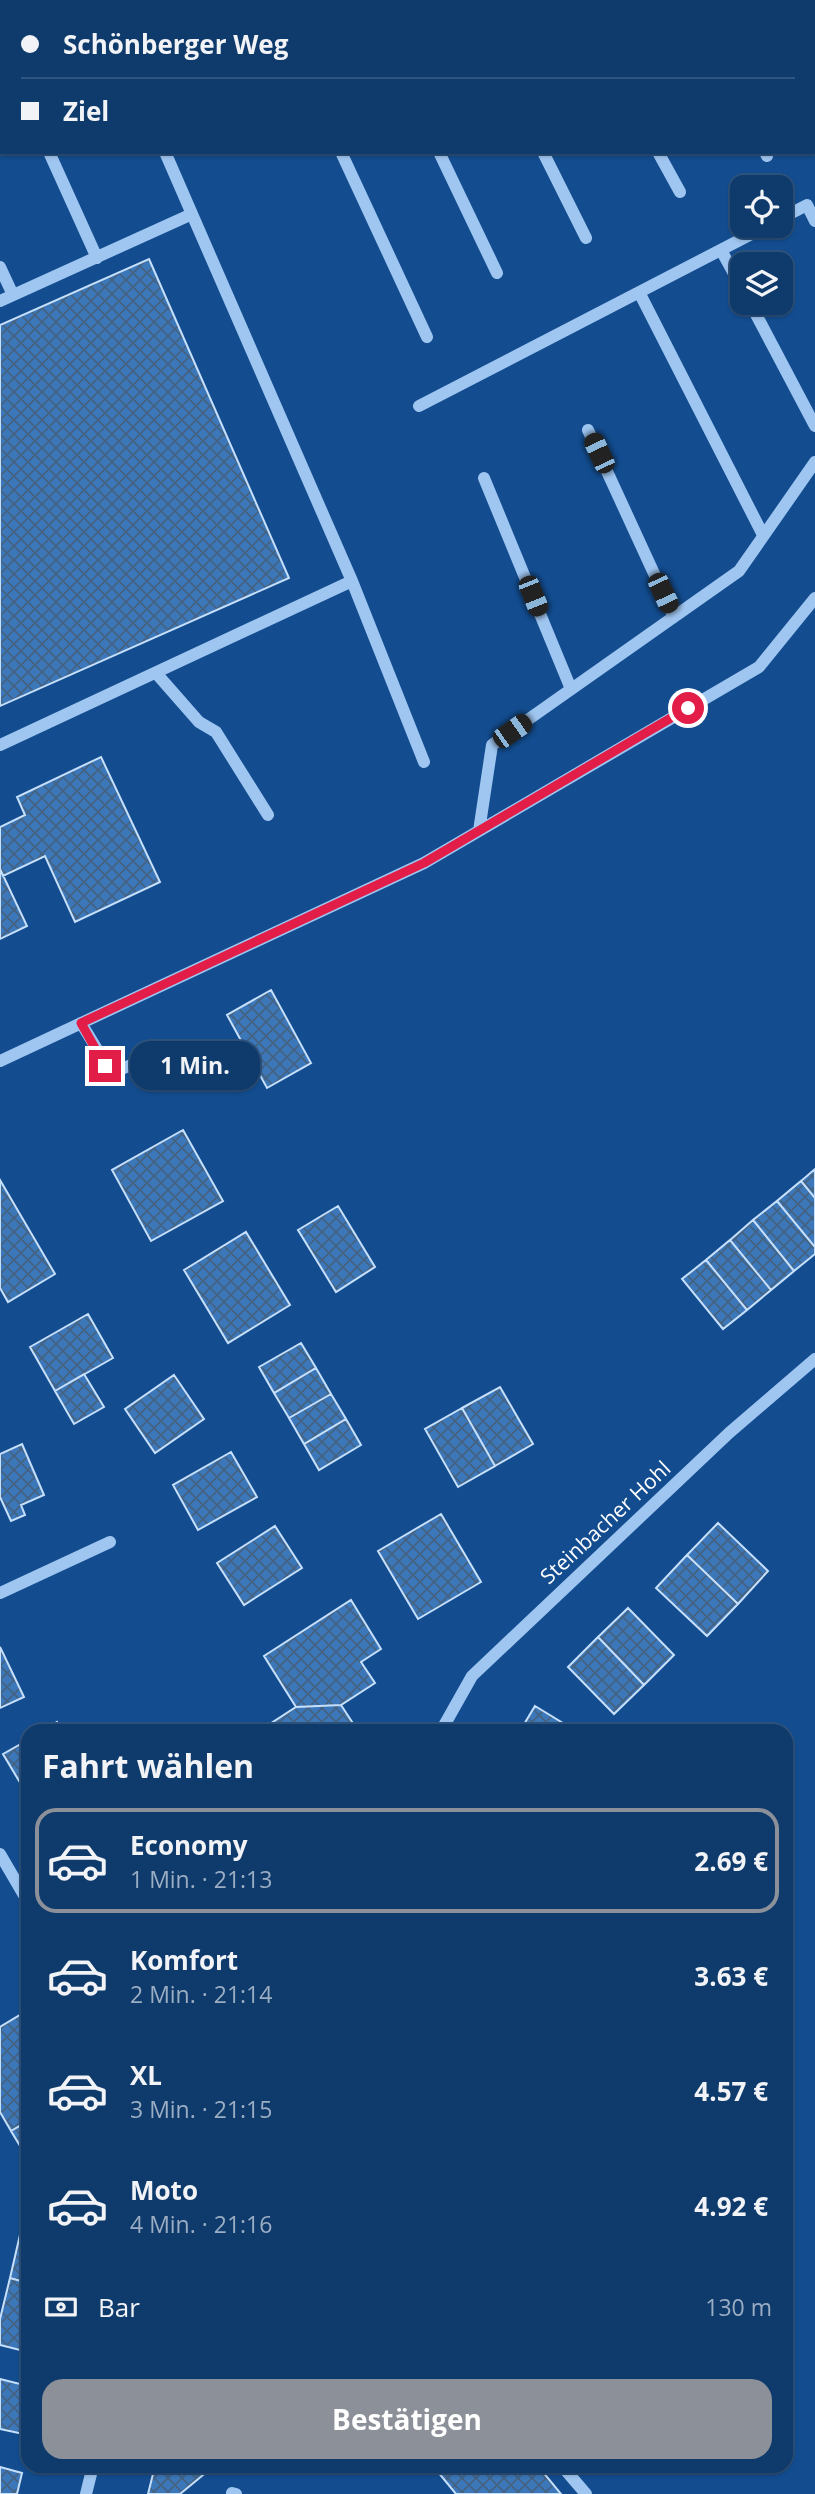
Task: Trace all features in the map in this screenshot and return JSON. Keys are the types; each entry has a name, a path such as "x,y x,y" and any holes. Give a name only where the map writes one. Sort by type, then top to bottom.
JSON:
{"street":[{"path":"50,154 97,258"},
{"path":"165,154 352,581 425,762"},
{"path":"342,154 427,337"},
{"path":"440,154 498,273"},
{"path":"544,154 586,238"},
{"path":"660,154 680,192"},
{"path":"793,212 807,205 815,221"},
{"path":"0,301 192,214"},
{"path":"419,406 745,238"},
{"path":"722,250 730,265"},
{"path":"0,267 13,295"},
{"path":"639,292 764,535"},
{"path":"756,315 815,426"},
{"path":"588,430 674,617"},
{"path":"479,831 492,745 739,571 815,462"},
{"path":"484,478 571,689"},
{"path":"0,744 352,581"},
{"path":"0,1061 424,863 759,667 815,598"},
{"path":"156,673 199,722 216,732 268,815"},
{"path":"81,1023 109,1069 119,1070 148,1058"},
{"name":"Steinbacher Hohl","path":"445,1724 472,1676 719,1442 815,1359"},
{"path":"0,1593 110,1542"},
{"path":"0,1854 21,1890"},
{"path":"86,2494 91,2473"},
{"path":"568,2473 586,2494"}],"building":[{"path":"149,259 289,578 0,706 0,325"},
{"path":"101,757 160,882 75,922 45,856 3,876 0,869 0,827 25,815 17,797"},
{"path":"0,869 27,926 0,939"},
{"path":"271,990 311,1063 267,1088 227,1015"},
{"path":"183,1130 223,1201 151,1241 112,1170"},
{"path":"815,1169 815,1198 801,1181"},
{"path":"0,1180 55,1274 8,1302 0,1288"},
{"path":"801,1181 815,1198 815,1247 777,1201"},
{"path":"777,1201 815,1247 815,1254 794,1271 753,1220"},
{"path":"338,1206 375,1267 336,1292 298,1230"},
{"path":"753,1220 794,1271 771,1290 730,1240"},
{"path":"246,1232 290,1305 228,1343 184,1270"},
{"path":"730,1240 771,1290 747,1310 706,1260"},
{"path":"706,1260 747,1310 723,1329 682,1279"},
{"path":"88,1314 113,1358 55,1391 30,1347"},
{"path":"301,1343 316,1368 274,1393 259,1367"},
{"path":"316,1368 331,1394 289,1418 274,1393"},
{"path":"84,1374 104,1407 74,1424 55,1391"},
{"path":"174,1375 204,1419 155,1453 125,1409"},
{"path":"500,1387 533,1444 495,1466 462,1408"},
{"path":"331,1394 346,1419 304,1444 289,1418"},
{"path":"462,1408 495,1466 458,1487 425,1429"},
{"path":"346,1419 361,1445 319,1470 304,1444"},
{"path":"22,1444 44,1495 21,1505 25,1515 11,1521 0,1497 0,1454"},
{"path":"231,1452 257,1497 198,1530 173,1485"},
{"path":"441,1514 481,1582 418,1619 378,1551"},
{"path":"718,1523 768,1571 738,1604 687,1555"},
{"path":"275,1526 302,1568 244,1605 217,1563"},
{"path":"687,1555 738,1604 707,1636 656,1588"},
{"path":"351,1600 381,1649 361,1662 375,1683 341,1705 296,1707 264,1656"},
{"path":"628,1608 674,1655 644,1685 598,1637"},
{"path":"598,1637 644,1685 614,1714 568,1667"},
{"path":"0,1647 24,1697 0,1708"},
{"path":"341,1705 353,1724 270,1724 296,1707"},
{"path":"535,1706 565,1724 524,1724"},
{"path":"21,1744 21,1784 3,1754"},
{"path":"21,2014 21,2125 11,2131 0,2112 0,2027"},
{"path":"21,2125 21,2147 11,2131"},
{"path":"21,2230 21,2281 10,2278"},
{"path":"10,2278 21,2281 21,2350 0,2345 0,2319"},
{"path":"0,2379 21,2384 21,2434 0,2429"},
{"path":"0,2467 22,2473 17,2494 0,2494"},
{"path":"153,2473 206,2473 180,2494 148,2494"},
{"path":"439,2473 544,2473 561,2494 456,2494"}],"route":[{"path":"105,1066 81,1023 424,863 688,708"}]}
